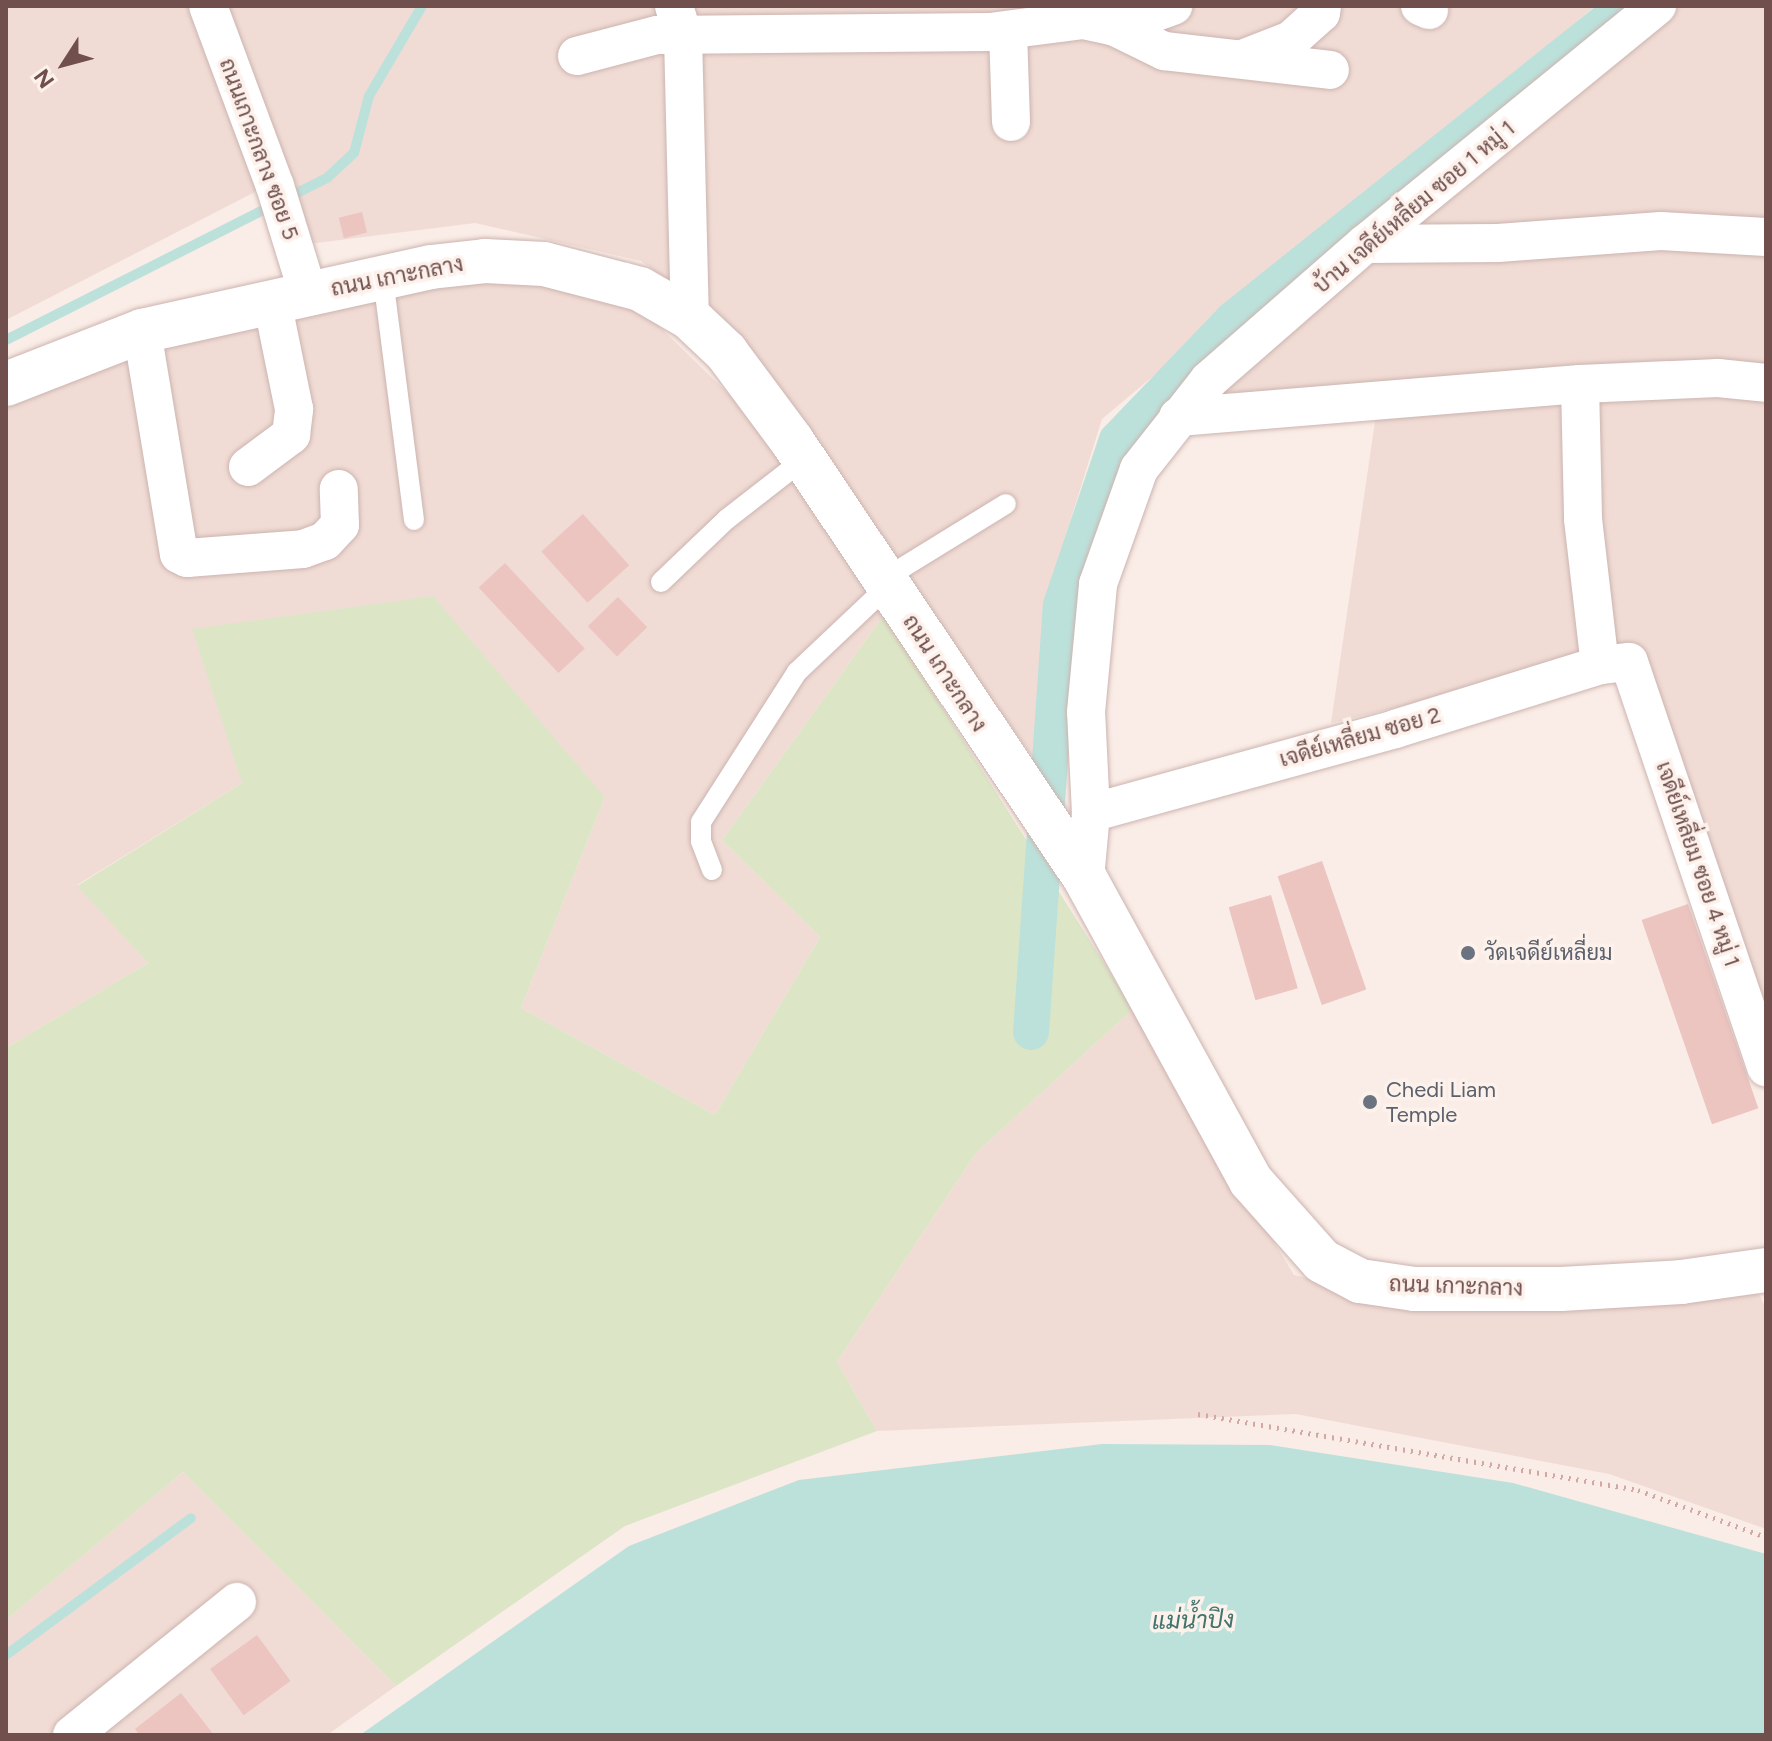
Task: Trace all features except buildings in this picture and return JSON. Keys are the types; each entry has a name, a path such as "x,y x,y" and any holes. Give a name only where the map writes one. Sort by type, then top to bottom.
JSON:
{"street":[{"name":"ถนนเกาะกลาง ซอย 5","path":"208,6 275,186 292,284 294,409 291,435 248,467"},
{"path":"1115,27 1173,6"},
{"path":"1240,60 1291,40 1321,13 1322,6"},
{"name":"บ้าน เจดีย์เหลี่ยม ซอย 1 หมู่ 1","path":"1085,878 1091,813 1086,712 1098,584 1139,469 1209,380 1365,244 1657,6"},
{"path":"577,56 657,35 678,21 1008,31 1083,20 1115,27 1164,51 1330,70"},
{"path":"678,21 690,318"},
{"path":"1008,31 1011,122"},
{"path":"1365,244 1498,243 1661,231 1766,237"},
{"name":"ถนน เกาะกลาง","path":"6,384 142,331 292,284 383,278 485,261 544,264 640,289 690,318 726,352 804,459 1085,878 1251,1181 1322,1261 1360,1281 1414,1289 1561,1289 1681,1282 1765,1273"},
{"path":"142,331 179,554 187,558 303,549 325,541 340,525 339,489"},
{"path":"1178,417 1580,384 1718,378 1766,383"},
{"name":"เจดีย์เหลี่ยม ซอย 4 หมู่ 1","path":"1580,384 1583,519 1614,664 1766,1067"},
{"name":"เจดีย์เหลี่ยม ซอย 2","path":"1091,813 1614,664"},
{"path":"72,1735 237,1602"}],"lane":[{"path":"383,278 414,520"},
{"path":"661,582 727,519 804,459"},
{"path":"712,870 701,841 701,822 797,672 886,583 1006,504"}],"path":[{"path":"1198,1414 1638,1490 1766,1537"}],"shaded area":[{"path":"6,6 1595,6 1102,419 1049,589 1036,762 728,324 641,261 475,223 308,244 288,175 6,320"},
{"path":"1680,6 1766,6 1766,1045 1637,650 1331,723 1380,387 1198,406 1349,269"},
{"path":"491,273 633,301 743,408 884,615 722,840 820,937 715,1115 521,1008 605,797 242,783 77,885 148,963 6,1048 6,407 123,358"},
{"path":"1133,1009 1294,1275 1399,1300 1754,1283 1766,1309 1766,1529 1609,1474 1296,1414 877,1431 837,1362 976,1153"},
{"path":"183,1472 396,1686 327,1735 6,1735 6,1620"}],"green space":[{"path":"433,596 605,797 521,1008 715,1115 820,937 722,840 884,615 1133,1009 976,1153 837,1362 877,1431 625,1526 396,1686 183,1472 6,1620 6,1048 148,963 77,886 242,783 192,629"}],"water":[{"name":"แม่น้ำปิง","path":"1102,1444 1270,1445 1513,1483 1766,1554 1766,1735 360,1735 629,1546 799,1480"}],"waterway":[{"path":"6,340 327,178 354,153 369,96 422,6"},
{"path":"1031,1032 1061,605 1117,440 1233,319 1625,6"},
{"path":"6,1655 191,1518"}],"place":[{"name":"วัดเจดีย์เหลี่ยม","path":"1468,953"},
{"name":"Chedi Liam Temple","path":"1370,1102"}]}
